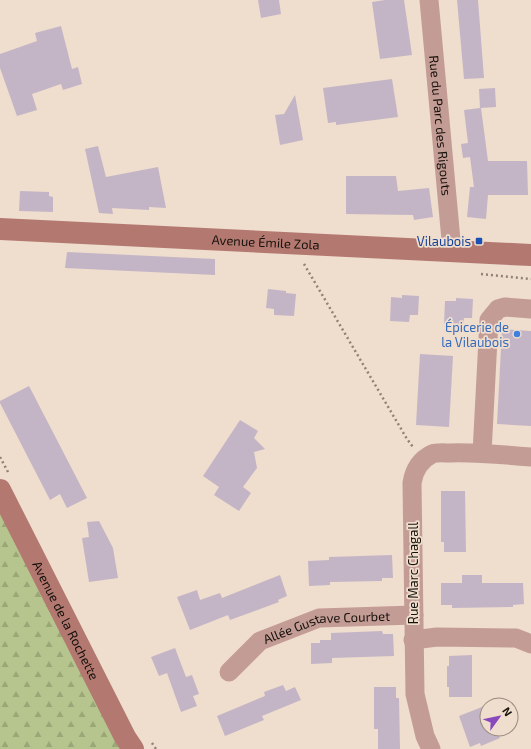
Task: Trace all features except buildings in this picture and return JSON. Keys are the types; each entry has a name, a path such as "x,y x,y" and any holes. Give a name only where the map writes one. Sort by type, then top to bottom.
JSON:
{"main road":[{"name":"Avenue Émile Zola","path":"0,229 531,255"},
{"name":"Avenue de la Rochette","path":"0,490 125,737 133,749"}],"street":[{"name":"Rue du Parc des Rigouts","path":"429,0 452,251"},
{"path":"482,453 489,320 498,309 505,307 531,309"},
{"path":"424,459 434,453 482,453 531,457"},
{"name":"Rue Marc Chagall","path":"424,459 413,473 412,483 413,640 415,694 431,749"},
{"name":"Allée Gustave Courbet","path":"229,672 260,641 319,618 414,615"},
{"path":"413,640 437,637 516,638 531,644"}],"path":[{"path":"301,258 407,439 424,459"}],"green space":[{"path":"0,513 143,749 0,749"}],"place":[{"name":"Vilaubois","path":"479,241"},
{"name":"Épicerie de la Vilaubois","path":"517,334"}]}
